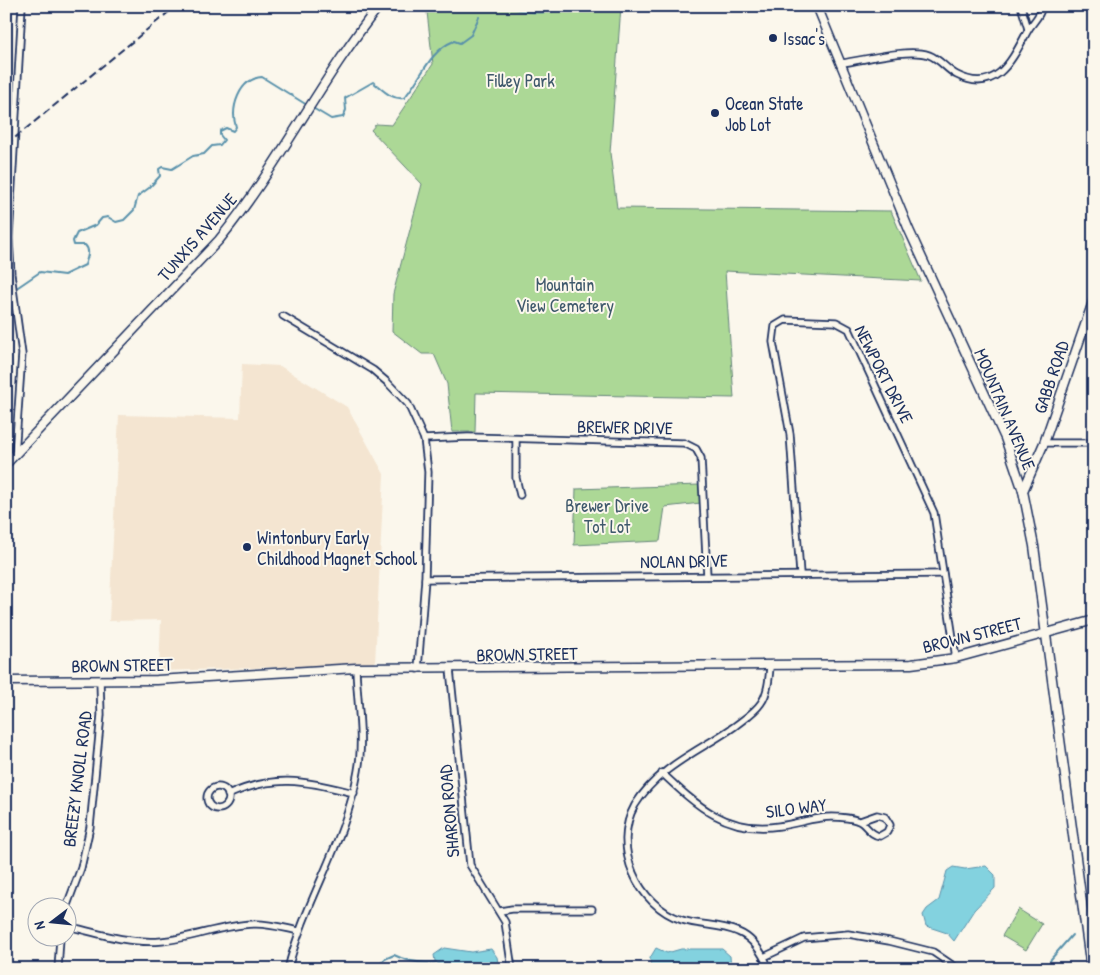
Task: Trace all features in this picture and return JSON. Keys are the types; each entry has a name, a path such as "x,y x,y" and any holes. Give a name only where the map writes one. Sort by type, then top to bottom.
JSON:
{"main road":[{"name":"TUNXIS AVENUE","path":"6,464 219,240 242,212 344,52 379,6"},
{"name":"MOUNTAIN AVENUE","path":"817,6 909,230 1005,438 1023,491 1034,546 1091,969"},
{"name":"GABB ROAD","path":"1023,491 1044,443 1094,299"},
{"name":"BROWN STREET","path":"6,681 100,681 356,668 770,667 911,664 956,658 1094,620"}],"street":[{"path":"16,454 22,354 10,274 8,238 22,6"},
{"path":"1020,6 1028,29"},
{"path":"842,63 899,55 929,55 957,75 986,81 1004,70 1028,29 1036,21 1042,6"},
{"path":"6,108 16,108"},
{"path":"283,316 373,370 387,382 408,404 424,439 428,472 425,579 418,669"},
{"name":"NEWPORT DRIVE","path":"800,574 790,434 773,342 775,326 785,320 836,322 849,329 934,513 956,658"},
{"name":"BREWER DRIVE","path":"424,439 434,437 684,443 696,449 701,458 707,576"},
{"path":"516,439 516,478 520,495"},
{"path":"1044,443 1094,443"},
{"name":"NOLAN DRIVE","path":"425,579 943,574"},
{"path":"769,969 764,957 754,944 740,932 721,926 681,920 665,912 642,891 629,863 627,850 630,816 640,798 662,773 728,731 754,711 765,695 770,667"},
{"path":"288,969 298,931 344,829 354,793 359,770 356,668"},
{"name":"SHARON ROAD","path":"450,669 470,865 477,881 500,911 509,937 512,969"},
{"name":"BREEZY KNOLL ROAD","path":"70,898 80,868 90,827 101,715 100,681"},
{"name":"SILO WAY","path":"662,773 703,810 721,819 741,825 773,827 833,817 860,821 877,815 885,817 890,825 884,834 876,835 860,821"},
{"path":"228,795 264,782 278,781 304,782 354,793"},
{"path":"500,911 512,908 592,909"},
{"path":"78,929 119,939 145,942 164,941 253,924 298,931"},
{"path":"764,957 804,938 848,934 889,941 933,952 958,969"},
{"path":"58,969 59,948"}],"shaded area":[{"name":"Wintonbury Early Childhood Magnet School","path":"242,364 280,366 347,407 384,474 375,664 159,671 161,620 109,621 119,415 240,418"}],"green space":[{"name":"Mountain View Cemetery","path":"428,6 621,6 610,153 617,208 891,211 921,281 725,271 734,398 476,393 475,432 452,432 447,384 434,354 422,354 392,331 393,294 422,184 371,130 376,124 392,125 433,64 427,12"},
{"name":"Brewer Drive Tot Lot","path":"700,485 701,503 665,507 660,541 574,545 576,489"},
{"path":"1018,909 1042,924 1026,950 1002,936"}],"water":[{"path":"506,6 531,7 542,11 562,6 579,6 534,13"},
{"path":"986,866 995,875 995,888 974,910 954,941 947,933 926,926 923,915 927,909 939,900 947,871 953,867 965,869"},
{"path":"444,948 471,952 491,949 497,957 499,969 465,970 440,965 435,961 434,955"},
{"path":"656,948 667,953 681,949 722,949 730,956 731,968 651,969 650,958"}],"waterway":[{"path":"311,107 331,119 343,117 346,110 345,98 373,82 391,96 404,98 438,51 454,41 460,43 471,35 479,17"},
{"path":"18,287 40,272 64,275 85,265 88,250 85,245 74,245 73,241 77,233 96,225 102,218 108,217 116,222 124,220 134,210 138,196 160,176 159,169 162,167 172,169 193,156 204,154 212,146 220,145 224,140 220,135 220,131 226,128 233,131 236,127 234,111 238,96 247,83 262,77 307,105"},
{"path":"1047,969 1051,959 1072,935"},
{"path":"375,969 385,959 394,955 414,962 436,962"}],"railway":[{"path":"6,145 176,6"}],"place":[{"name":"Issac's","path":"773,38"},
{"name":"Ocean State Job Lot","path":"715,113"},
{"name":"Wintonbury Early Childhood Magnet School","path":"247,547"}],"park label":[{"name":"Filley Park","path":"521,80"}]}
